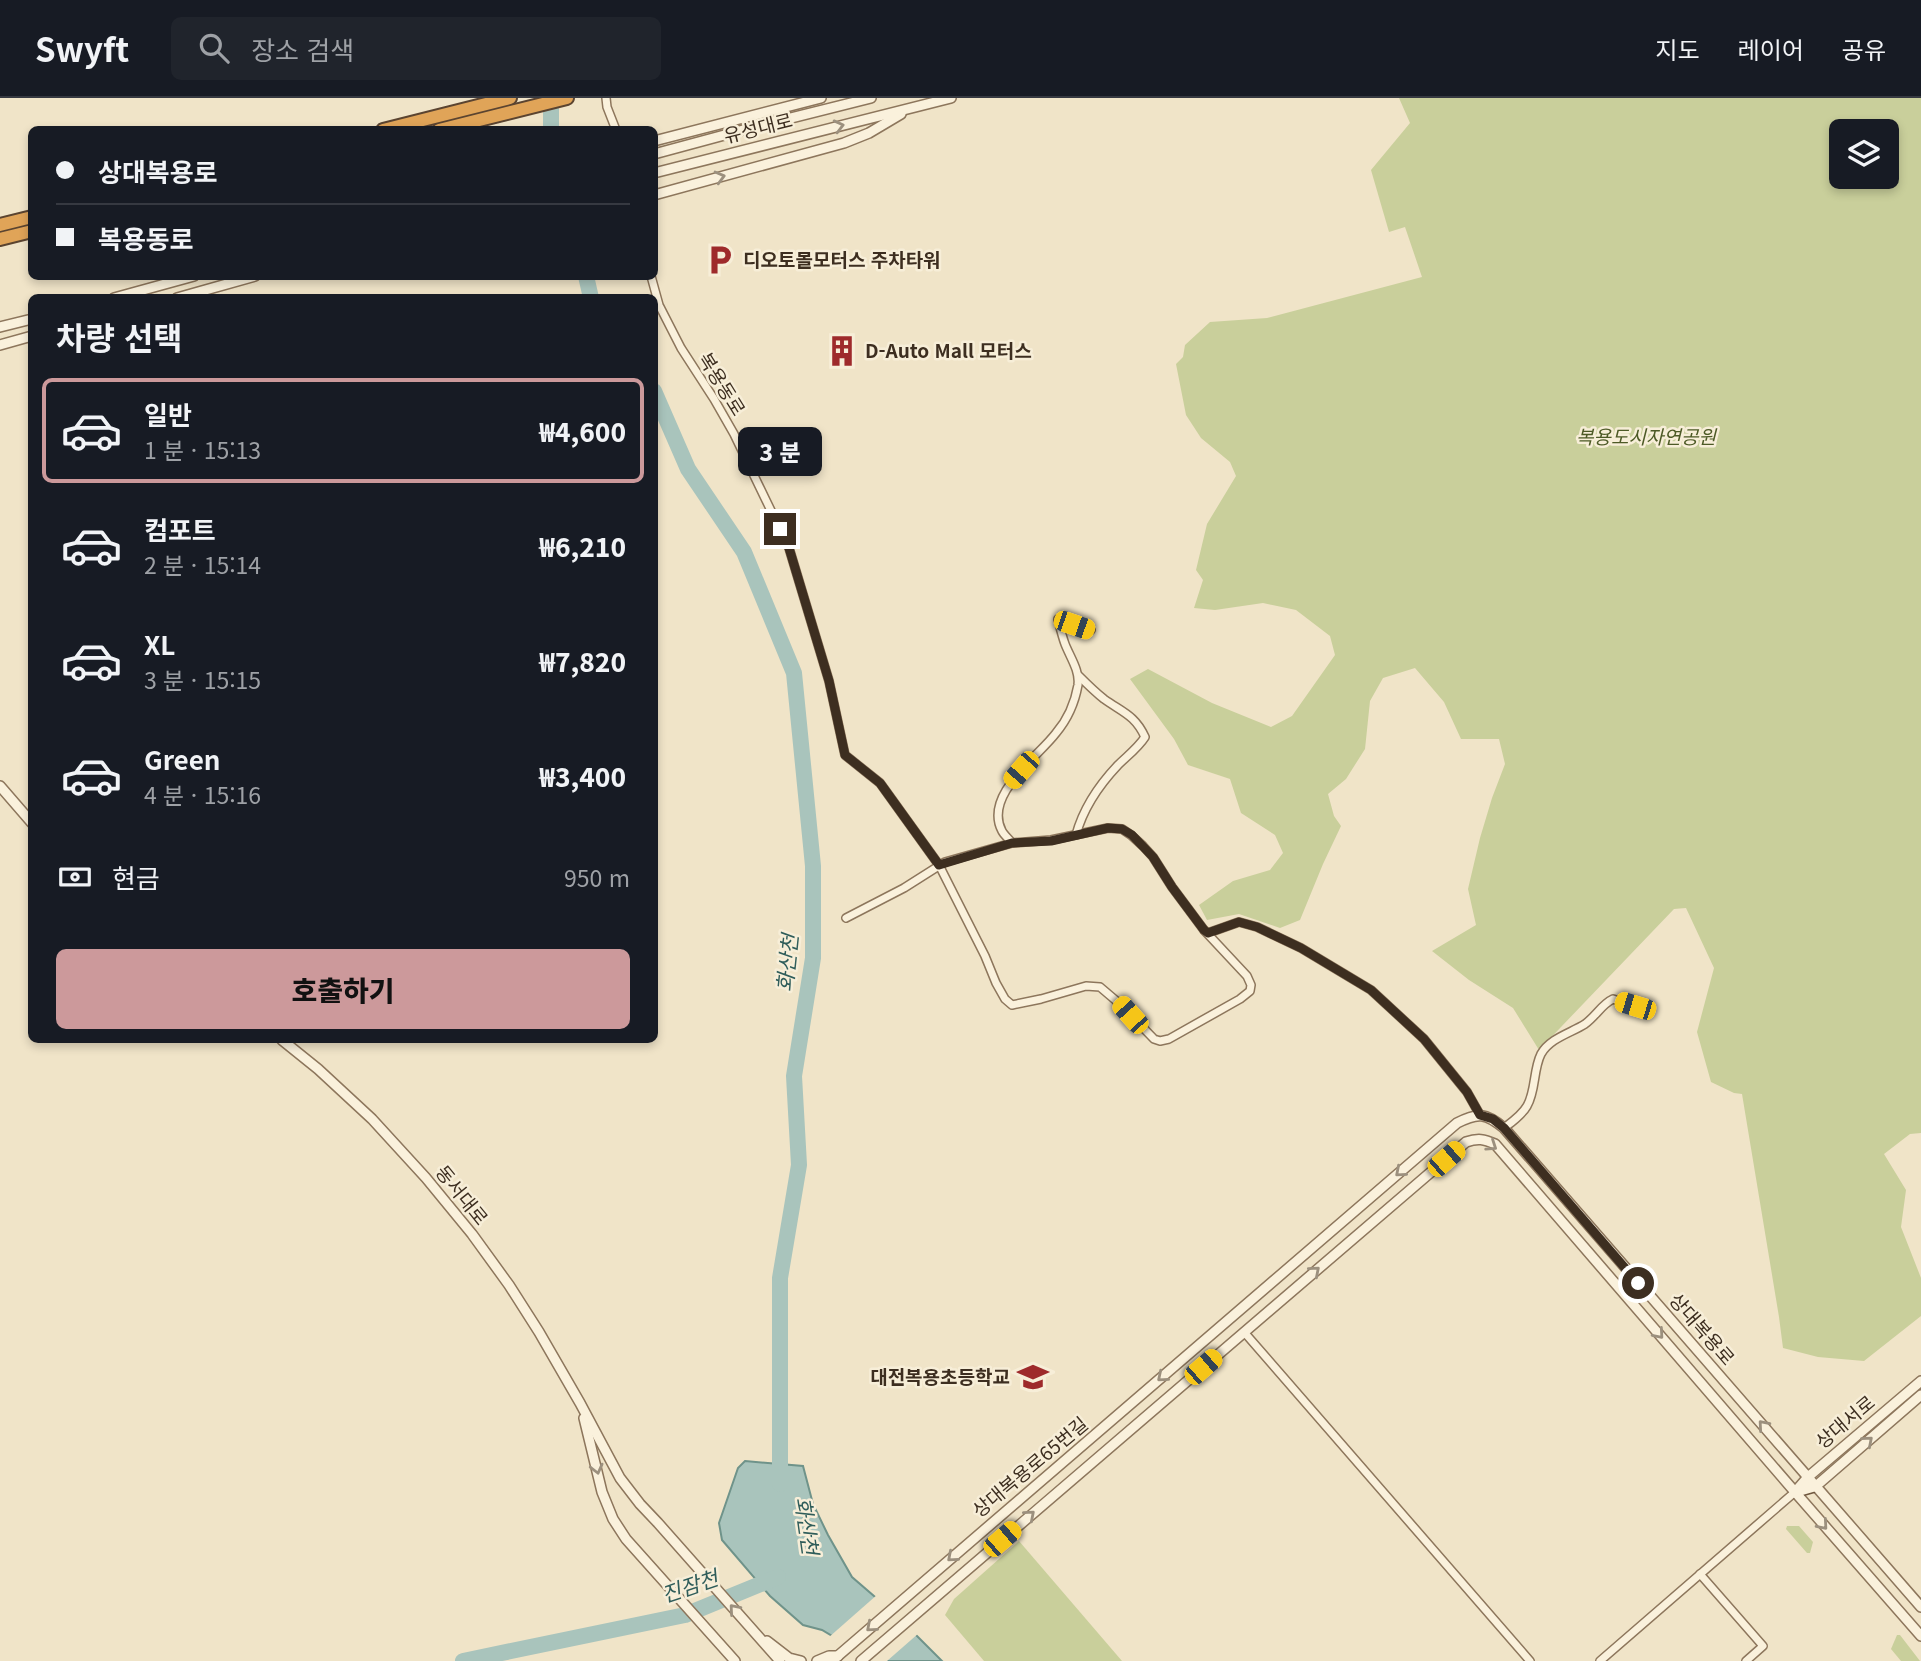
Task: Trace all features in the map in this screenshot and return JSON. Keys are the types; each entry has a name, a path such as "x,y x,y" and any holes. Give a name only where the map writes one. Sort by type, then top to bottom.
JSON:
{"highway":[{"path":"398,126 509,98"},
{"path":"454,126 567,98"},
{"path":"0,225 28,218"},
{"path":"0,239 28,232"}],"main road":[{"path":"1795,1492 1816,1486"}],"street":[{"path":"606,98 614,126"},
{"path":"658,140 821,98"},
{"name":"유성대로","path":"658,153 870,98"},
{"name":"유성대로","path":"658,172 951,98"},
{"path":"658,194 844,143 869,133 909,109"},
{"path":"129,294 179,280"},
{"path":"191,294 241,280"},
{"name":"복용동로","path":"658,301 681,348 734,433 789,548 829,681 845,755 880,783 939,865 1005,999 1012,1005 1086,986 1100,987 1154,1039 1169,1039 1250,991 1251,985 1247,976 1204,930"},
{"path":"0,327 28,320"},
{"path":"0,345 28,337"},
{"path":"1076,835 1090,802 1107,778 1145,737 1139,724 1123,710 1106,701 1079,676 1065,645 1058,619 1091,630"},
{"path":"1012,843 1001,830 998,817 1001,803 1009,784 1057,732 1070,710 1079,676"},
{"path":"0,786 28,818"},
{"path":"846,918 904,888 939,865 1012,843 1051,841 1108,828 1122,829 1132,835 1153,857 1172,887 1208,933 1239,922 1257,927 1301,948 1371,990 1424,1039 1467,1092 1480,1115"},
{"path":"1504,1128 1528,1105 1543,1050 1555,1040 1585,1024 1606,1002 1613,999 1635,1006"},
{"name":"동서대로","path":"286,1043 372,1119 457,1215 509,1285 580,1403 620,1478 779,1660"},
{"name":"상대복용로","path":"1480,1115 1493,1119 1504,1128 1921,1607"},
{"name":"상대복용로65번길","path":"835,1658 1457,1123 1480,1115"},
{"name":"상대복용로","path":"1263,1315 1466,1142 1477,1138 1495,1144 1921,1636"},
{"name":"상대복용로65번길","path":"861,1661 1263,1315"},
{"path":"1244,1332 1530,1661"},
{"name":"상대서로","path":"1795,1492 1808,1477 1921,1381"},
{"name":"상대서로","path":"1816,1486 1921,1395"},
{"name":"동서대로","path":"580,1403 602,1492 612,1519 626,1539 735,1661"},
{"path":"1600,1661 1795,1492"},
{"path":"1700,1574 1763,1646 1746,1661"},
{"path":"756,1634 789,1658 801,1661"},
{"path":"817,1661 829,1656 835,1658"}],"green space":[{"name":"복용도시자연공원","path":"1399,98 1921,98 1921,1133 1910,1134 1884,1154 1906,1190 1901,1227 1921,1278 1921,1316 1864,1361 1818,1357 1783,1348 1742,1094 1711,1082 1697,1032 1714,968 1686,908 1674,909 1539,1050 1513,1008 1469,980 1432,951 1476,925 1468,889 1480,838 1505,764 1499,739 1461,739 1444,702 1415,668 1383,678 1370,701 1365,749 1346,779 1328,794 1334,816 1341,826 1300,920 1280,928 1239,914 1207,920 1199,905 1233,881 1270,870 1283,853 1275,835 1241,813 1230,779 1188,765 1174,739 1130,679 1148,669 1212,703 1271,727 1292,716 1335,655 1330,636 1296,610 1263,603 1215,610 1194,608 1203,580 1196,570 1207,524 1236,476 1230,462 1201,438 1186,415 1176,364 1183,357 1185,345 1210,322 1267,318 1422,277 1405,227 1389,232 1371,170 1410,123"},
{"path":"1787,1526 1799,1526 1813,1542 1810,1553 1807,1553 1786,1529"},
{"path":"1019,1541 1122,1661 984,1661 945,1615 954,1599"},
{"path":"1897,1635 1900,1635 1920,1661 1901,1661 1891,1649"}],"water":[{"path":"745,1461 803,1466 813,1504 852,1577 896,1615 942,1661 874,1661 822,1630 803,1625 770,1596 722,1540 719,1523 738,1468"}],"pier":[{"path":"878,1594 919,1633 887,1661 867,1661 828,1638"}],"waterway":[{"name":"화산천","path":"551,98 551,126"},
{"name":"화산천","path":"587,280 590,294"},
{"name":"화산천","path":"658,400 688,469 744,552 794,673 813,866 813,958 794,1076 799,1165 780,1278 780,1484"},
{"name":"진잠천","path":"463,1661 685,1615 778,1577"}],"place":[{"name":"디오토몰모터스 주차타워","path":"720,260"},
{"name":"D-Auto Mall 모터스","path":"842,351"},
{"name":"대전복용초등학교","path":"1033,1377"}],"route":[{"path":"780,529 789,548 829,681 845,755 880,783 939,865 1012,843 1051,841 1108,828 1122,829 1132,835 1153,857 1172,887 1208,933 1239,922 1257,927 1301,948 1371,990 1424,1039 1467,1092 1480,1115 1493,1119 1504,1128 1638,1283"}]}
